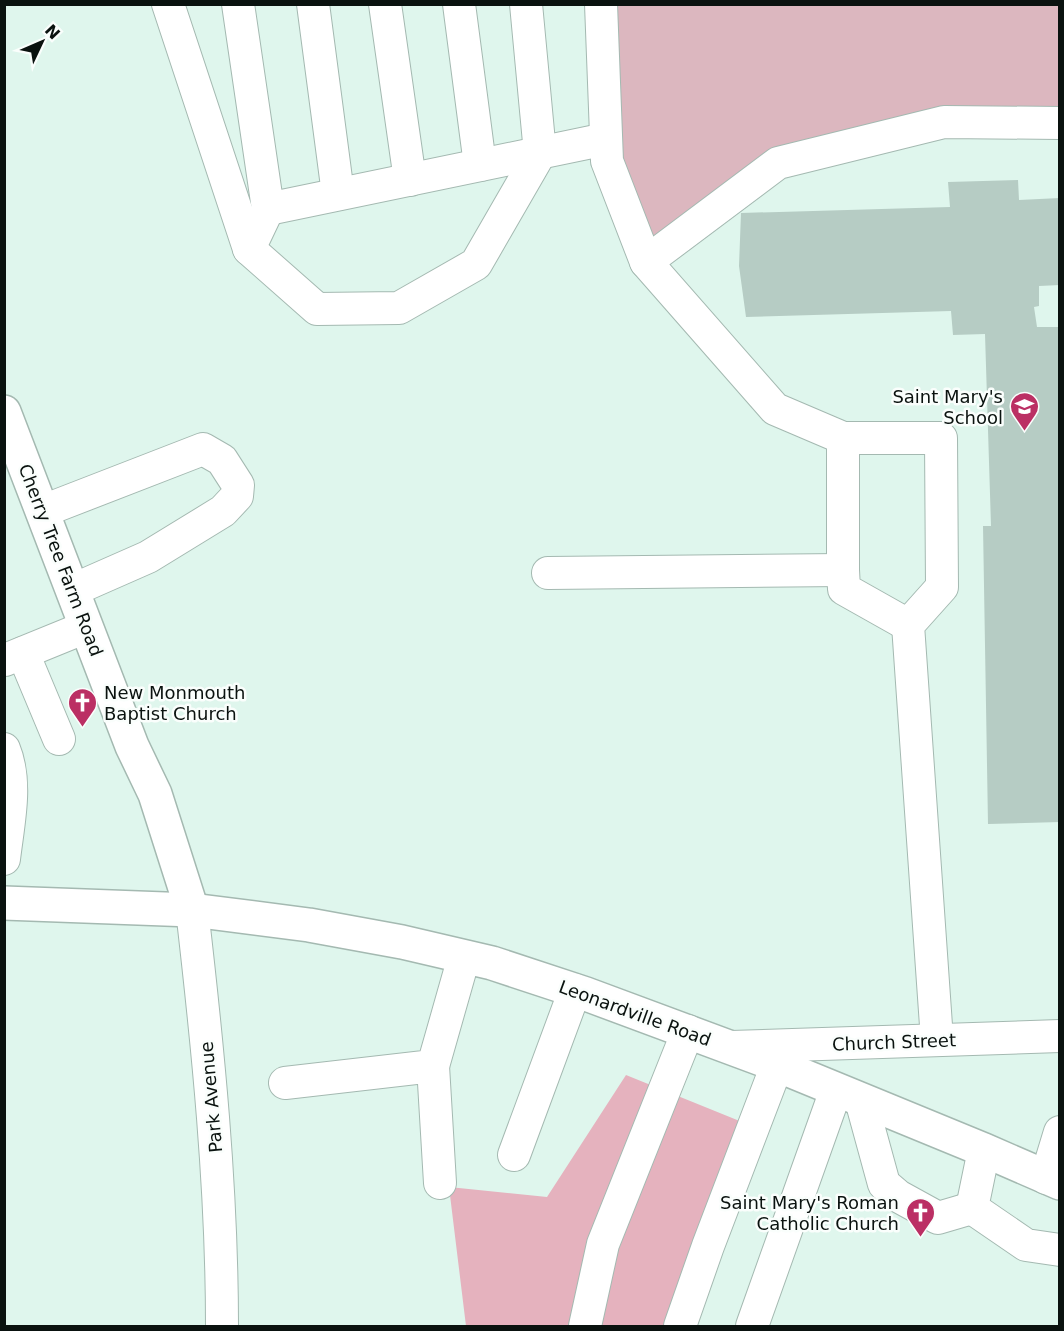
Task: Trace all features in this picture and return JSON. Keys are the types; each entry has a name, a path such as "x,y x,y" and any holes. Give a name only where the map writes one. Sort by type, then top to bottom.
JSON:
{"main road":[{"name":"Cherry Tree Farm Road","path":"7,427 43,511 132,746 155,794 192,910"},
{"name":"Leonardville Road","path":"4,903 192,910 309,925 402,942 492,963 575,990 777,1065 984,1150 1053,1181"}],"street":[{"path":"168,4 249,249 317,309 399,308 476,264 540,153 526,4"},
{"path":"238,4 268,209 249,249"},
{"path":"313,4 338,195"},
{"path":"386,4 410,180"},
{"path":"459,4 480,165"},
{"path":"601,4 607,161 646,262 775,409 843,438 940,438 942,587 908,625 937,1040"},
{"path":"646,262 778,164 944,122 1059,123"},
{"path":"268,209 606,139"},
{"path":"843,438 844,589 908,625"},
{"path":"43,511 202,450 222,460 238,485 237,496 223,511 148,557 72,590"},
{"path":"548,573 843,570"},
{"path":"59,739 14,657 86,627"},
{"path":"4,749 10,763 11,783 4,859"},
{"name":"Park Avenue","path":"192,910 203,1002 221,1222 222,1326"},
{"path":"440,1183 433,1066 464,957"},
{"path":"514,1155 575,990"},
{"path":"585,1326 603,1244 688,1031"},
{"name":"Church Street","path":"728,1047 1059,1036"},
{"path":"680,1326 777,1065"},
{"path":"285,1083 433,1066"},
{"path":"849,1095 884,1184 898,1196 938,1218 972,1208"},
{"path":"752,1326 849,1095"},
{"path":"1053,1181 1059,1132"},
{"path":"972,1208 984,1150"},
{"path":"972,1208 1026,1245 1059,1250"}],"shaded area":[{"path":"607,5 1059,5 1059,131 839,132 643,265 620,191"},
{"path":"626,1075 747,1124 668,1326 466,1326 449,1187 547,1197"}],"building":[{"name":"Saint Mary's School","path":"1018,180 1019,200 1060,198 1060,285 1039,286 1039,306 1034,307 1037,327 1060,327 1060,822 988,824 983,526 991,526 985,334 953,335 951,311 746,317 739,266 741,213 950,207 948,182"}],"place":[{"name":"Saint Mary's School","path":"1024,432"},
{"name":"New Monmouth Baptist Church","path":"83,728"},
{"name":"Saint Mary's Roman Catholic Church","path":"920,1238"}]}
